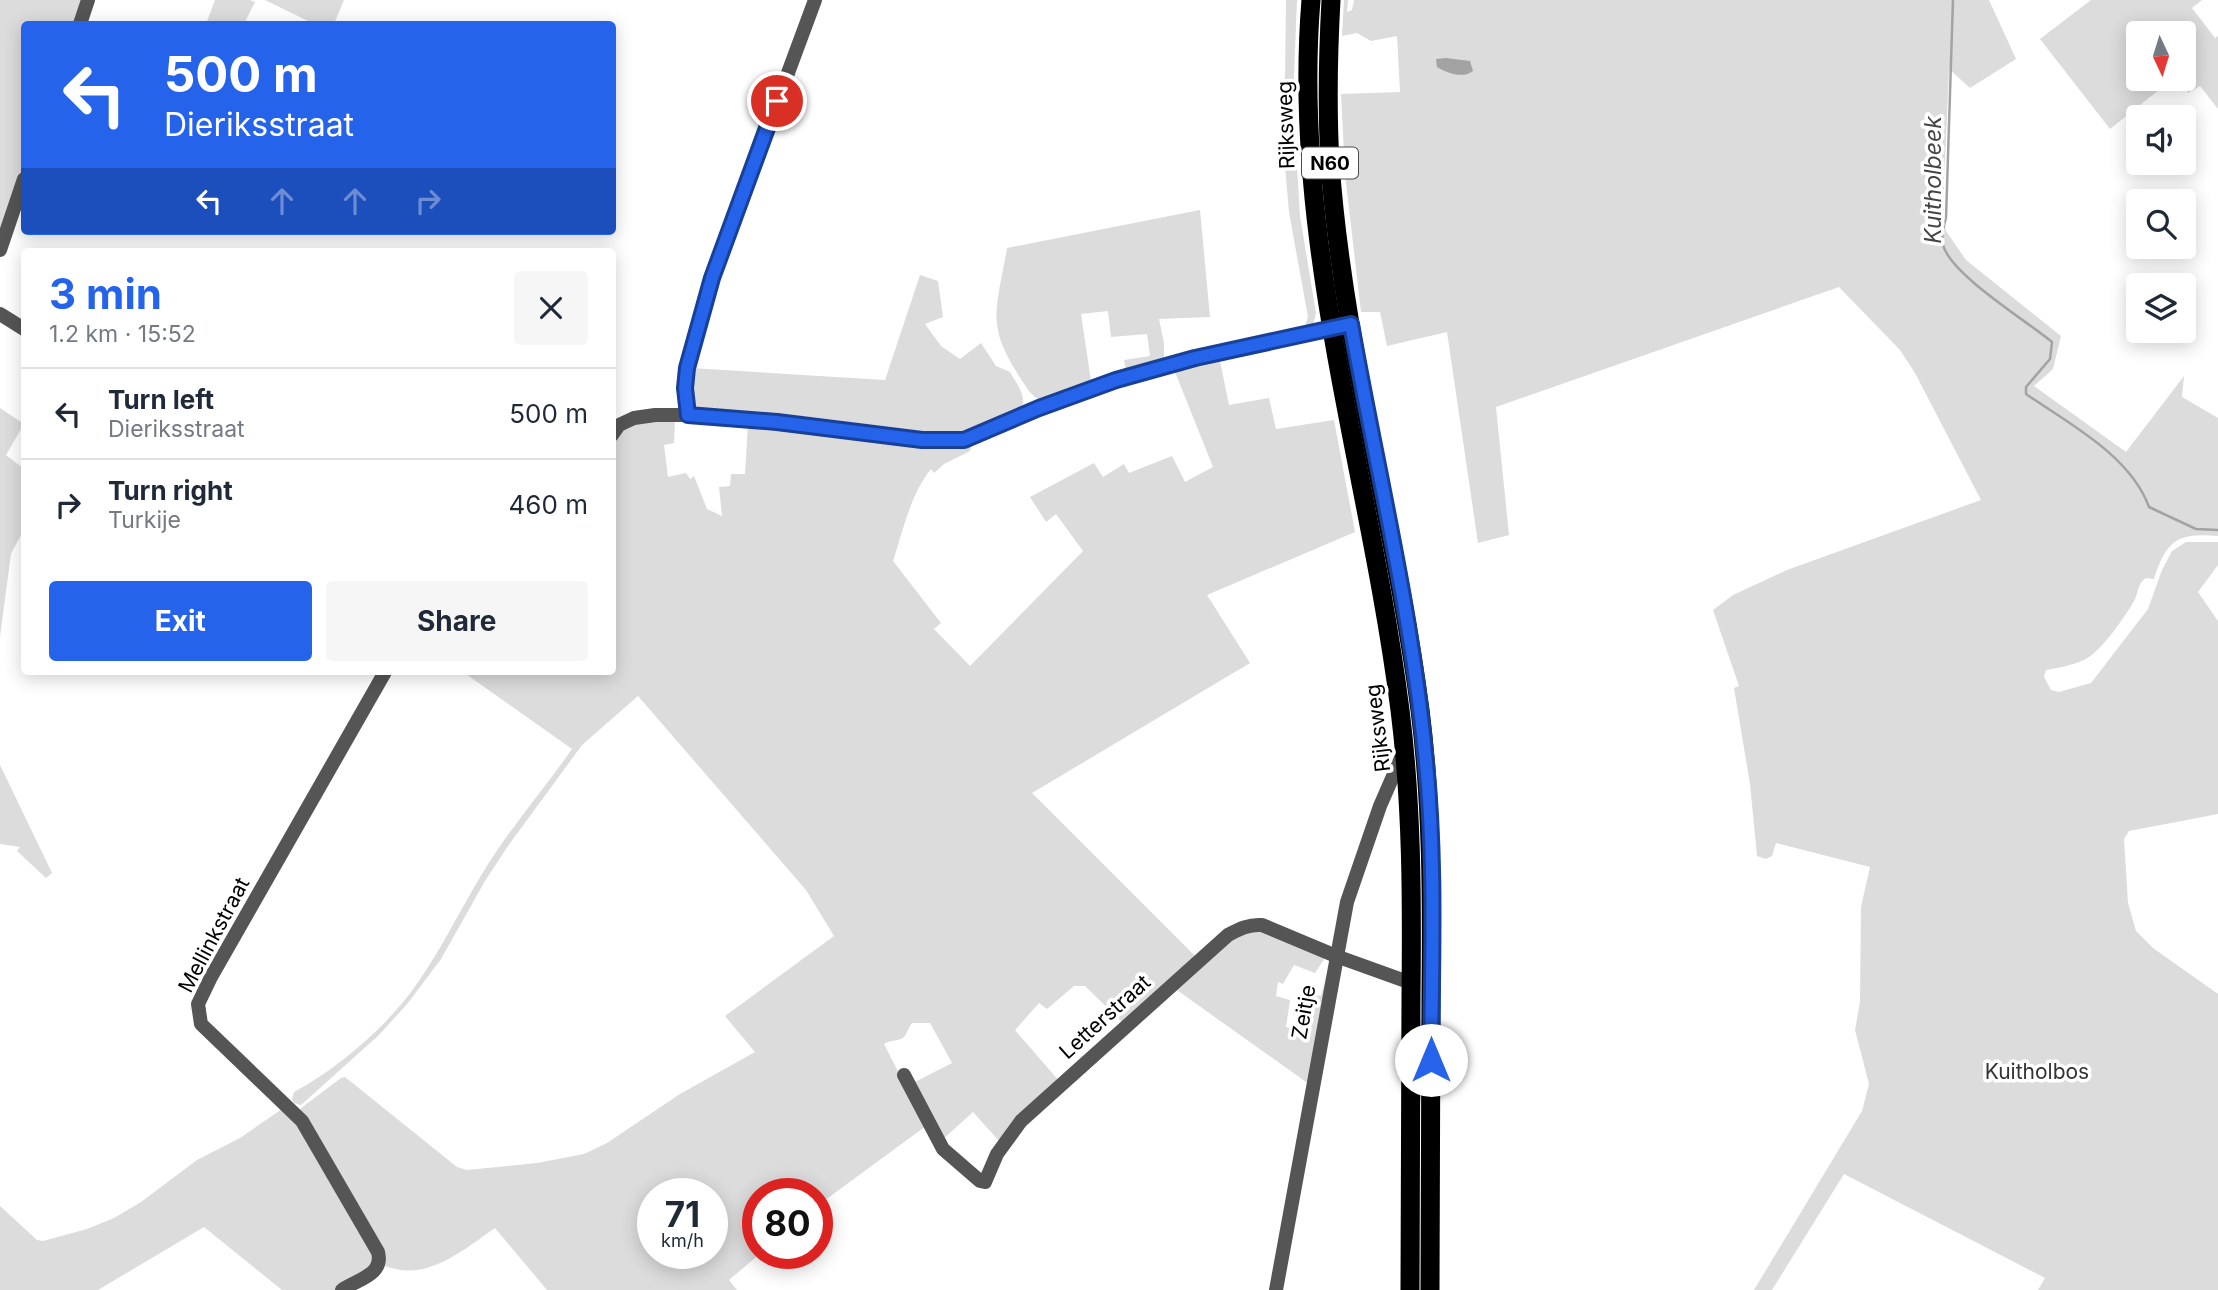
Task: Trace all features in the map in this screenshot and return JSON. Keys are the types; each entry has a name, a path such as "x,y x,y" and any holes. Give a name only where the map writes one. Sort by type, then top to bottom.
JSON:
{"highway":[{"name":"Rijksweg","path":"1311,0 1307,69 1309,149 1317,235 1331,327 1383,602 1404,750 1411,856 1410,1290"},
{"name":"Rijksweg","path":"1331,0 1328,93 1330,162 1351,324 1410,645 1425,753 1431,895 1430,1290"}],"street":[{"path":"81,21 88,0"},
{"path":"688,415 685,388 687,368 712,278 815,0"},
{"path":"0,250 21,188"},
{"path":"0,314 21,327"},
{"path":"616,429 634,418 688,415 777,422 922,440 964,440 1039,408 1116,380 1195,358 1351,324"},
{"name":"Mellinkstraat","path":"342,1290 376,1270 380,1262 378,1252 302,1121 201,1024 198,1007 211,977 383,675"},
{"name":"Zeitje","path":"1276,1290 1347,902 1380,806 1404,750"},
{"name":"Letterstraat","path":"904,1074 943,1149 985,1182 1004,1141 1021,1121 1228,935 1244,927 1262,925 1411,983"}],"green space":[{"path":"0,0 84,0 77,21 21,21 21,176 0,238"},
{"path":"215,0 255,2 246,21 207,21"},
{"path":"265,0 344,0 335,21 308,21"},
{"path":"1286,0 1297,0 1293,100 1300,216 1316,313 1313,326 1304,329 1308,317 1289,212 1284,155"},
{"name":"Kuitholbos","path":"1344,0 1348,0 1347,12 1352,10 1354,0 1989,0 2016,59 1970,88 1949,69 1944,182 1946,231 1966,260 2061,336 2053,369 2034,386 2126,452 2184,376 2182,397 2218,418 2218,536 2192,536 2175,542 2163,556 2154,579 2146,578 2141,583 2125,616 2097,650 2080,662 2046,670 2044,677 2051,690 2059,692 2091,683 2148,609 2172,551 2186,542 2218,542 2218,565 2198,592 2218,621 2218,814 2129,831 2124,839 2128,903 2136,931 2153,948 2218,994 2218,1290 2038,1290 2045,1278 1844,1174 1772,1290 1754,1290 1862,1111 1869,1084 1855,1030 1860,1002 1861,907 1870,867 1776,843 1772,856 1766,859 1757,856 1750,784 1734,688 1739,686 1713,610 1733,595 1787,570 1981,500 1915,373 1900,350 1839,287 1496,407 1509,535 1478,543 1447,332 1387,346 1380,312 1361,312 1345,174 1341,94 1400,92 1397,36 1371,41 1357,33 1342,36"},
{"path":"2091,0 2202,0 2192,8 2215,38 2218,36 2218,109 2200,86 2196,88 2196,21 2126,21 2126,91 2158,91 2140,105 2126,105 2126,116 2110,129 2040,39"},
{"path":"1200,210 1210,317 1159,319 1164,343 1164,361 1126,371 1124,360 1150,356 1147,334 1111,337 1108,311 1081,314 1091,381 1043,401 1033,395 1009,359 998,331 996,316 1007,248"},
{"path":"920,275 938,281 943,317 925,324 941,346 960,359 981,343 996,366 1010,372 1022,396 1020,410 969,433 947,436 701,411 694,408 691,368 885,380"},
{"path":"1219,356 1229,405 1269,398 1276,429 1334,420 1355,532 1207,595 1250,663 1032,793 1197,958 1124,1024 1085,986 1074,986 1047,1009 1039,1003 1015,1030 1060,1082 1000,1142 973,1112 941,1141 911,1084 952,1063 930,1023 912,1023 904,1037 884,1044 926,1126 833,1194 833,1178 742,1178 742,1269 729,1280 737,1290 547,1290 495,1228 457,1254 428,1267 399,1270 383,1265 296,1112 341,1078 345,1077 457,1167 467,1170 537,1163 584,1154 607,1143 680,1094 755,1052 725,1016 834,936 806,890 638,696 582,745 508,846 441,959 408,1003 379,1035 301,1105 294,1103 292,1099 294,1092 327,1072 375,1032 414,988 492,858 572,749 467,675 616,675 616,437 627,424 675,419 674,443 664,445 668,477 686,473 690,479 694,476 707,509 722,516 719,487 730,486 731,474 745,474 748,424 972,445 970,451 944,464 934,473 931,469 924,479 908,513 893,561 941,623 934,629 970,666 1083,551 1056,514 1046,522 1030,497 1094,463 1103,477 1124,464 1129,473 1172,456 1185,482 1213,467 1173,367"},
{"path":"0,408 21,422 21,429 6,455 21,467 21,535 11,554 0,637"},
{"path":"0,765 52,873 46,878 17,851 20,847 0,844"},
{"path":"1251,928 1327,955 1315,973 1294,965 1283,984 1278,982 1276,996 1290,1000 1286,1027 1309,1035 1316,995 1321,996 1330,961 1309,1084 1174,988 1232,936"},
{"path":"282,1109 295,1120 376,1262 337,1290 282,1290 204,1227 98,1290 0,1290 0,1206 37,1240 43,1241 87,1229 114,1218 141,1202 197,1160 240,1138"}],"shaded area":[{"path":"1436,59 1470,61 1473,71 1460,75 1437,67"}],"waterway":[{"name":"Kuitholbeek","path":"1953,0 1943,245 1949,257 1974,283 2052,342 2050,359 2026,387 2026,394 2079,429 2113,456 2140,488 2149,507 2196,529 2218,530"}],"route":[{"path":"777,101 712,278 687,368 685,388 688,415 777,422 922,440 964,440 1039,408 1116,380 1195,358 1351,324 1410,645 1425,753 1431,869 1431,1060"}]}
